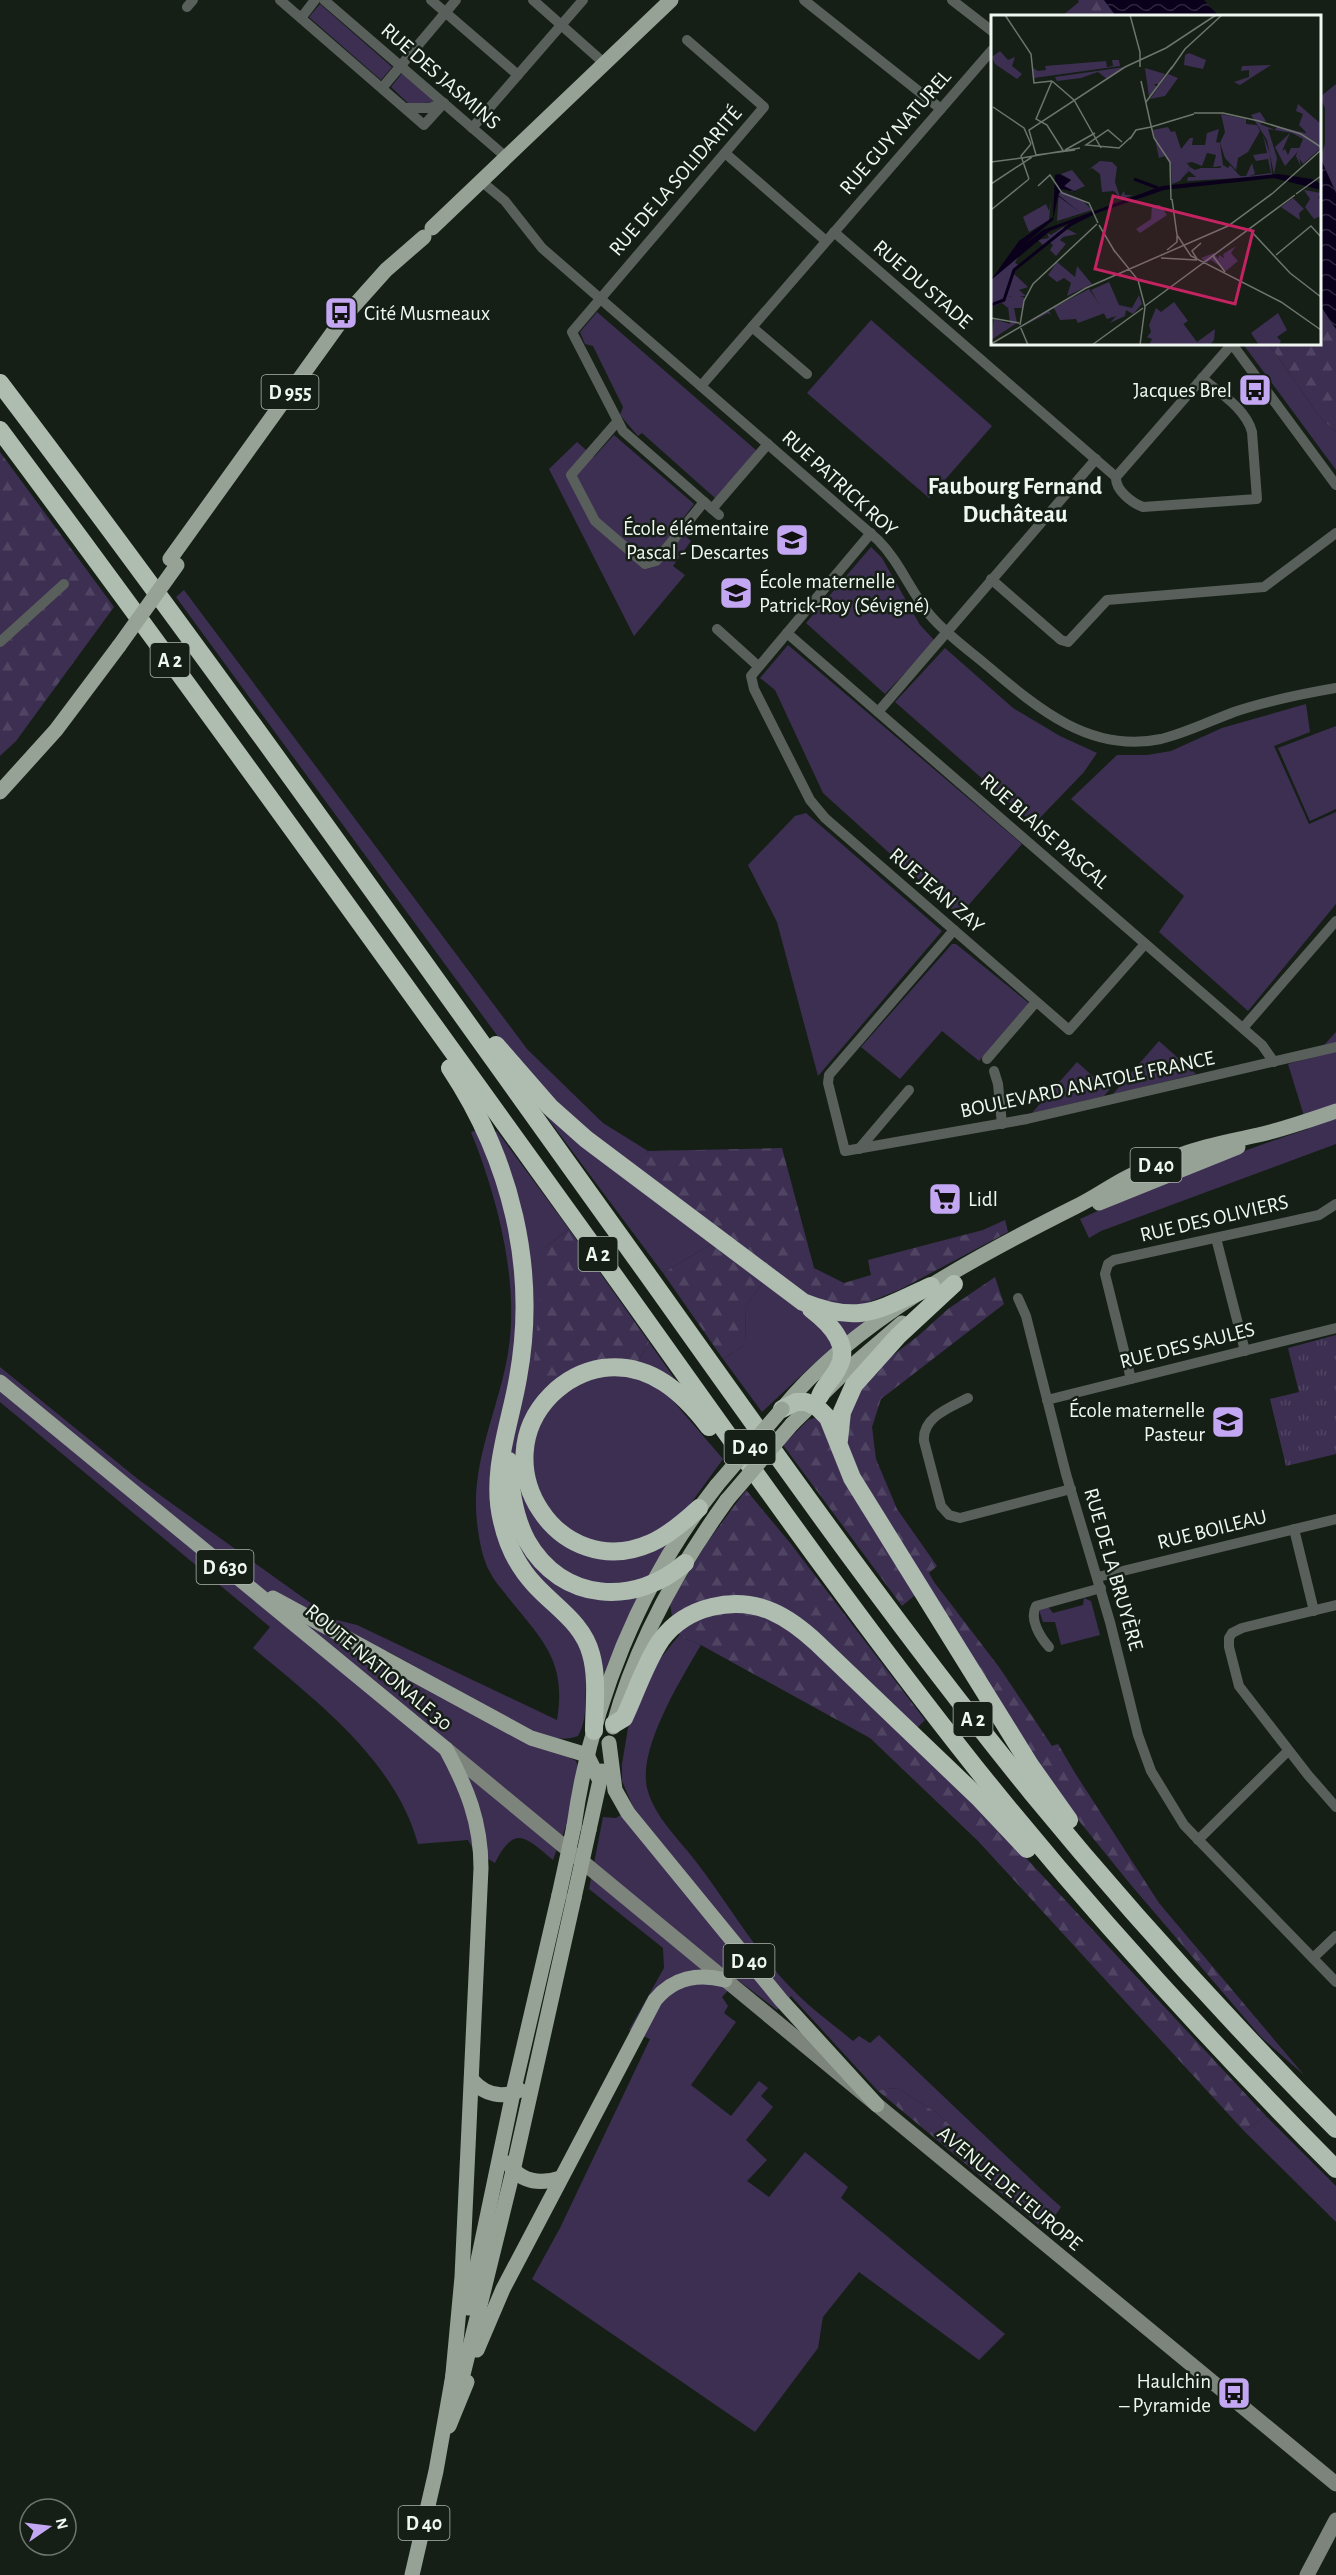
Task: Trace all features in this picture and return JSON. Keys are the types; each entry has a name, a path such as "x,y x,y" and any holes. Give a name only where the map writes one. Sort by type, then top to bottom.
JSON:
{"highway":[{"name":"A 2","path":"0,383 172,615 895,1616 1045,1809 1170,1954 1336,2129"},
{"name":"A 2","path":"0,430 376,946 819,1562 973,1764 1072,1884 1149,1972 1242,2073 1336,2169"},
{"path":"395,924 432,962 516,1069 563,1118 586,1139 802,1302 832,1328 842,1351 839,1367 816,1400"},
{"path":"376,946 404,997 475,1108 492,1142 507,1184 518,1228 525,1293 523,1346 510,1449 510,1480 517,1518 531,1548 555,1572 586,1589 618,1593 655,1582 670,1575 685,1563"},
{"path":"840,1448 840,1419 854,1385 898,1336 954,1284"},
{"path":"802,1302 833,1313 861,1314 885,1307 931,1286"},
{"path":"699,1508 660,1539 634,1548 603,1550 572,1540 548,1521 534,1500 528,1484 524,1461 526,1441 534,1417 555,1391 577,1377 592,1371 616,1367 642,1372 657,1378 677,1392 695,1410 772,1509 819,1562"},
{"path":"516,1391 499,1470 498,1493 501,1519 509,1544 524,1572 576,1625 586,1640 593,1668 594,1731"},
{"path":"816,1400 828,1418 852,1478 1030,1765 1061,1809 1136,1904 1170,1954"},
{"path":"787,1417 796,1402 816,1400"},
{"path":"614,1724 624,1719 658,1645 668,1632 685,1618 706,1608 726,1604 760,1607 774,1612 790,1621 817,1643 963,1783 1094,1922 1149,1972"}],"main road":[{"name":"D 955","path":"0,792 56,730 115,642 173,562 341,338 428,233 671,0"},
{"name":"D 955","path":"0,783 115,642"},
{"name":"D 40","path":"816,1400 882,1339 954,1284 1059,1221 1276,1131 1336,1111"},
{"name":"D 40","path":"595,1805 614,1724 633,1669 685,1563 787,1417 806,1382 842,1351 931,1286 997,1247 1135,1173 1194,1150 1276,1131"},
{"name":"ROUTE NATIONALE 30","path":"2,1382 725,1980"},
{"name":"D 40","path":"412,2575 436,2471 513,2093 566,1897 582,1828 587,1755 594,1731 618,1657 655,1582 699,1508 717,1485 787,1417"},
{"path":"244,1582 531,1738 587,1755 600,1781"},
{"name":"D 40","path":"609,1743 615,1790 628,1813 781,2000 877,2105"},
{"name":"D 40","path":"446,1749 470,1796 481,1847 461,2298 452,2384"},
{"path":"582,1828 580,1814 595,1805 611,1803 628,1813"},
{"name":"D 40","path":"436,2471 513,2171 536,2063 566,1897"},
{"path":"449,2426 492,2312 655,2000 665,1989 682,1980 702,1977 725,1980"},
{"name":"AVENUE DE L'EUROPE","path":"725,1980 1336,2484"},
{"name":"D 40","path":"513,2093 527,2084 536,2063"},
{"path":"472,2080 490,2094 513,2093"},
{"path":"501,2149 513,2171 523,2178 534,2182 546,2182 560,2178"},
{"name":"AVENUE DE L'EUROPE","path":"1267,2428 1336,2494"},
{"path":"1307,2575 1336,2520"}],"street":[{"path":"280,0 424,124 444,103"},
{"path":"301,18 315,0"},
{"name":"RUE DES JASMINS","path":"324,0 506,157"},
{"path":"431,0 518,75"},
{"path":"382,88 456,0"},
{"path":"533,0 604,63"},
{"path":"472,128 582,0"},
{"path":"804,0 941,109"},
{"path":"952,0 991,29"},
{"name":"RUE DE LA SOLIDARITÉ","path":"617,422 572,332 764,107 687,40"},
{"name":"RUE GUY NATUREL","path":"701,386 991,52"},
{"path":"405,108 430,108 444,103"},
{"path":"725,153 830,236"},
{"name":"RUE PATRICK ROY","path":"481,181 505,201 542,248 871,533 896,561 927,612 947,632 1048,715 1077,730 1110,740 1137,742 1163,738 1272,701 1336,688"},
{"name":"RUE DU STADE","path":"830,236 1096,459 1116,477 1118,488 1143,507 1257,499 1252,432 1249,422 1239,410 1202,378"},
{"path":"752,327 807,374"},
{"path":"1116,477 1231,345"},
{"path":"1233,345 1336,485"},
{"path":"712,509 626,435 617,422 572,475 595,521 645,564 656,561 712,509 768,444"},
{"path":"878,712 1096,459"},
{"path":"717,629 758,666 871,533"},
{"path":"991,579 1061,640 1068,642 1107,600 1264,587 1336,533"},
{"path":"0,642 64,584"},
{"name":"RUE BLAISE PASCAL","path":"787,633 1243,1028 1262,1045 1274,1062"},
{"name":"RUE JEAN ZAY","path":"758,666 752,676 754,689 813,805 825,818 1069,1030 1145,944"},
{"path":"1243,1028 1336,921"},
{"name":"BOULEVARD ANATOLE FRANCE","path":"954,930 829,1075 828,1083 845,1152 1002,1124 1336,1047"},
{"path":"987,1059 1036,1002"},
{"path":"994,1071 998,1084 1002,1124"},
{"path":"859,1149 909,1090"},
{"name":"RUE DES OLIVIERS","path":"1131,1379 1105,1274 1108,1264 1114,1260 1319,1215 1336,1204"},
{"path":"1216,1238 1245,1351"},
{"name":"RUE DE LA BRUYÈRE","path":"1018,1298 1026,1316 1143,1751 1167,1800 1184,1825 1336,1982"},
{"name":"RUE DES SAULES","path":"1047,1400 1336,1328"},
{"path":"968,1398 935,1417 924,1432 924,1441 941,1506 946,1513 960,1518 1071,1489"},
{"name":"RUE BOILEAU","path":"1049,1647 1038,1631 1034,1614 1036,1606 1099,1583 1336,1519"},
{"path":"1294,1529 1314,1611"},
{"path":"1336,1605 1242,1628 1230,1635 1229,1647 1238,1682 1253,1705 1288,1751 1336,1807"},
{"path":"1198,1840 1288,1751"},
{"path":"1313,1958 1336,1936"}],"green space":[{"path":"1078,0 1104,0 1115,15 1063,15 1079,2"},
{"path":"320,4 392,67 381,80 309,17"},
{"path":"403,72 438,102 409,104 391,87"},
{"path":"1336,84 1336,193 1321,160 1325,144 1325,108 1321,96"},
{"path":"1321,306 1336,329 1336,432 1319,416 1270,345 1321,345"},
{"path":"597,312 757,451 715,498 642,433 638,436 620,415 623,407 593,346 585,344 580,332"},
{"path":"871,320 992,426 929,498 807,393"},
{"path":"1244,345 1270,345 1319,416 1336,432 1336,470"},
{"path":"614,435 694,504 676,528 691,541 673,566 685,575 634,636 549,469 577,442 594,457"},
{"path":"0,452 114,607 16,741 0,756"},
{"path":"871,547 882,558 920,625 935,641 885,694 806,623"},
{"path":"184,590 527,1049 603,1123 648,1151 634,1164 867,1303 875,1319 820,1358 762,1412 723,1359 746,1344 745,1307 764,1280 715,1242 663,1273 540,1108 510,1053 176,597"},
{"path":"788,645 1022,844 959,916 823,793 775,690 760,678"},
{"path":"945,648 1013,708 1060,736 1097,753 1084,772 1034,824 895,702"},
{"path":"1306,704 1310,732 1274,746 1309,824 1336,812 1336,904 1248,1011 1159,932 1184,896 1071,799 1117,755 1147,755 1171,751 1222,728"},
{"path":"1336,726 1336,809 1310,821 1278,748"},
{"path":"806,813 942,931 818,1076 777,922 748,865 795,816"},
{"path":"952,944 956,944 1030,1004 979,1061 942,1031 900,1079 861,1047"},
{"path":"1336,1032 1336,1144 1101,1231 1089,1238 1080,1219 1193,1171 1308,1129 1288,1064 1313,1057"},
{"path":"1159,1041 1196,1074 1112,1095"},
{"path":"1077,1062 1110,1089 1104,1096 1032,1113"},
{"path":"478,1130 483,1140 497,1131 569,1229 545,1248 636,1365 649,1342 679,1385 668,1395 723,1459 683,1514 670,1544 631,1610 599,1685 586,1685 584,1718 578,1736 560,1739 532,1731 387,1651 384,1664 576,1761 578,1784 575,1797 553,1860 535,1845 521,1838 509,1843 495,1863 474,1851 468,1840 418,1844 407,1814 391,1785 372,1759 327,1711 253,1648 270,1627 0,1402 0,1367 139,1480 333,1619 357,1625 557,1720 559,1699 555,1666 541,1639 493,1577 483,1555 478,1528 476,1500 481,1457 508,1353 511,1298 504,1240 481,1157 471,1132"},
{"path":"782,1148 814,1268 844,1283 871,1275 868,1260 983,1230 1005,1220 1008,1232 901,1289 867,1303 829,1305 796,1290 633,1164 648,1151"},
{"path":"569,1229 649,1342 636,1365 557,1383 533,1369 545,1248"},
{"path":"715,1242 764,1280 745,1307 746,1344 723,1359 663,1273"},
{"path":"995,1277 1004,1304 881,1399 872,1427 876,1459 897,1509 937,1566 929,1573 934,1582 999,1667 1052,1746 1058,1744 1159,1903 1304,2075 1261,2037 1131,1885 1058,1795 926,1586 902,1606 783,1445 808,1420 814,1418 822,1420 849,1411 859,1391 884,1362 948,1309"},
{"path":"1336,1335 1336,1454 1286,1466 1270,1399 1299,1392 1288,1348"},
{"path":"746,1490 791,1544 925,1720 907,1738 971,1799 1266,2116 1244,2131 978,1841 870,1738 701,1645 681,1637 672,1616 670,1604 706,1544"},
{"path":"1084,1598 1091,1601 1100,1635 1061,1645 1055,1622 1043,1622 1039,1610 1046,1604 1053,1613 1083,1605"},
{"path":"680,1634 681,1637 701,1645 663,1714 649,1754 646,1772 647,1788 655,1809 770,1964 797,1994 853,2041 859,2036 870,2043 879,2035 1041,2189 1031,2202 937,2113 897,2088 877,2090 791,1996 777,2010 738,1980 722,1997 728,2006 724,2013 736,2022 691,2085 731,2116 759,2081 768,2088 761,2096 773,2107 746,2140 767,2160 747,2181 769,2197 805,2152 848,2187 841,2198 1005,2334 979,2360 859,2272 823,2317 818,2348 755,2432 532,2279 560,2228 650,2039 629,2030 664,1968 663,1948 589,1889 603,1817 616,1818 633,1807 622,1781 622,1764 628,1728 647,1675"},
{"path":"897,2088 937,2113 1031,2201 1041,2189 1061,2207 1048,2226 1039,2225 877,2090"},
{"path":"1266,2116 1336,2186 1336,2222 1244,2131"}],"water":[{"path":"1104,0 1204,0 1218,15 1115,15"},
{"path":"1321,159 1336,193 1336,329 1321,306"}],"place":[{"name":"Cité Musmeaux","path":"341,313"},
{"name":"Jacques Brel","path":"1255,390"},
{"name":"École élémentaire Pascal - Descartes","path":"792,540"},
{"name":"École maternelle Patrick-Roy (Sévigné)","path":"736,593"},
{"name":"Lidl","path":"945,1199"},
{"name":"École maternelle Pasteur","path":"1228,1422"},
{"name":"Haulchin – Pyramide","path":"1234,2393"}],"district":[{"name":"Faubourg Fernand Duchâteau","path":"1015,500"}]}
